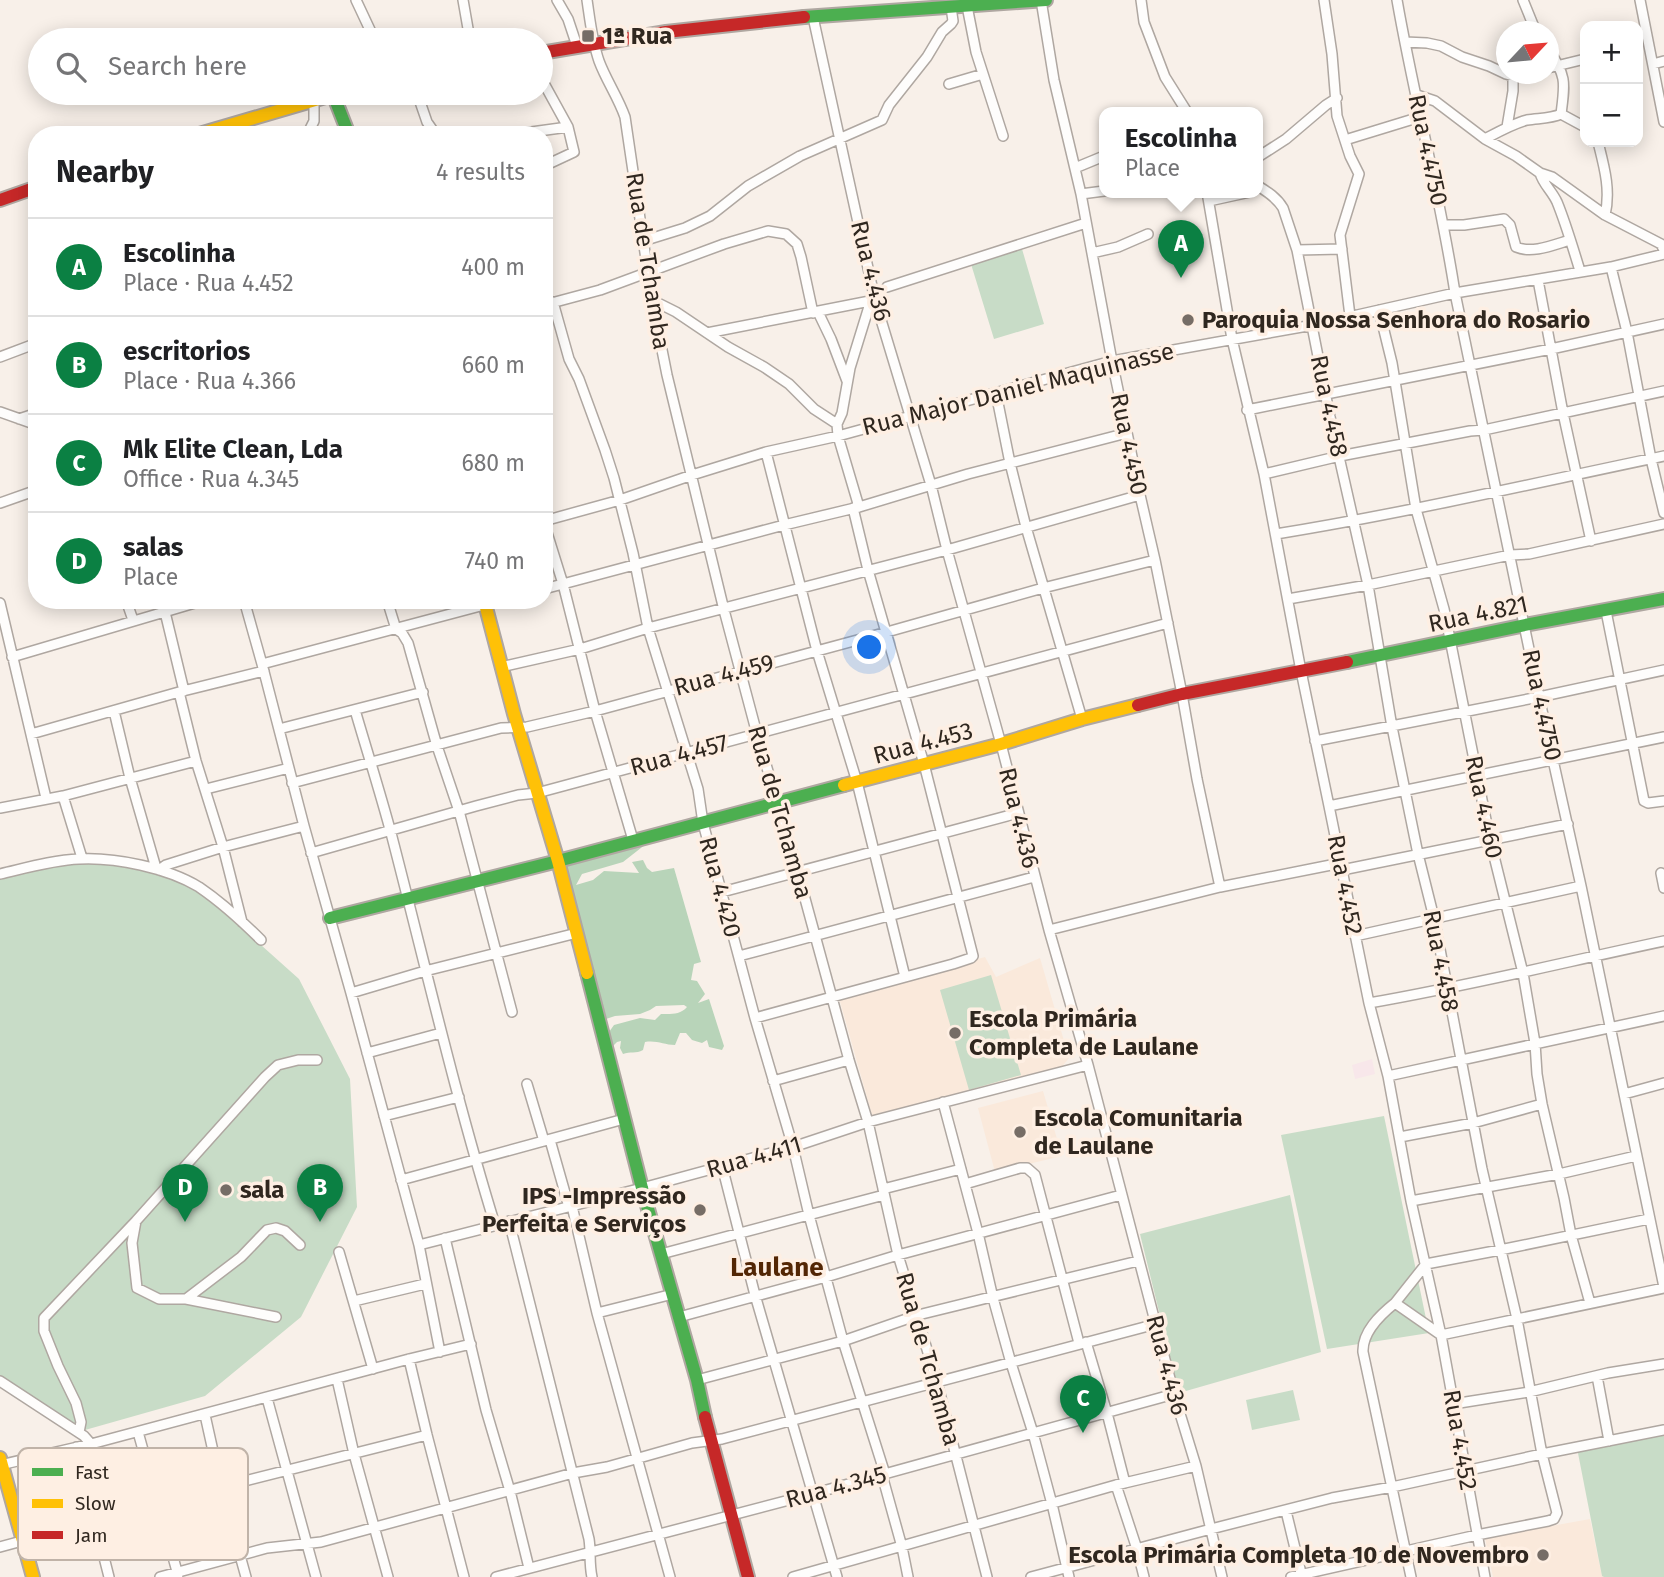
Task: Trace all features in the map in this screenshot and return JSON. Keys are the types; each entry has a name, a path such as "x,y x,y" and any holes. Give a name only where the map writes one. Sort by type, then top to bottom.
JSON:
{"street":[{"path":"356,0 369,28"},
{"path":"463,0 468,28"},
{"path":"557,0 568,19 578,46"},
{"name":"Rua de Tchamba","path":"587,0 594,43 602,69 625,117 646,273 670,387 724,610 868,1122 898,1255 937,1382 988,1577"},
{"path":"553,51 594,43 813,16 857,7 923,4 951,7 1036,0"},
{"name":"Rua 4.450","path":"1036,0 1082,194 1112,360 1220,887"},
{"path":"1141,0 1144,22 1165,77 1184,107"},
{"path":"1324,0 1338,116 1359,174 1340,235 1350,316"},
{"name":"Rua 4.4750","path":"1397,0 1539,698 1568,824 1664,1287"},
{"path":"1523,0 1532,21"},
{"path":"1640,0 1641,21"},
{"path":"967,6 970,28 1003,136"},
{"path":"643,241 675,232 703,219 748,186 800,156 882,120 889,105 953,21 951,7"},
{"name":"Rua 4.436","path":"813,16 873,300 931,485 1034,877 1088,1065 1138,1261 1196,1466 1222,1577"},
{"path":"1643,39 1653,64 1664,122"},
{"path":"1405,42 1441,46 1462,57 1496,68"},
{"path":"1561,114 1564,81 1559,65 1580,61"},
{"path":"1653,64 1664,61"},
{"path":"949,84 983,74"},
{"path":"1507,127 1516,84"},
{"path":"1417,95 1435,101 1485,139 1540,173 1552,177 1605,215 1658,242 1664,252"},
{"path":"1263,154 1337,98"},
{"path":"553,100 568,127 574,152 553,162"},
{"path":"232,126 296,105"},
{"path":"312,126 314,105"},
{"path":"340,105 346,126"},
{"path":"421,105 430,126"},
{"path":"1485,139 1507,127 1561,114 1580,124"},
{"path":"1345,140 1420,117"},
{"path":"553,129 568,127"},
{"path":"1599,147 1608,191 1605,215"},
{"path":"1075,168 1099,158"},
{"path":"1540,173 1555,198 1580,271"},
{"path":"0,200 28,190"},
{"name":"Rua 4.458","path":"1263,190 1279,202 1297,250 1368,585 1392,727 1434,918 1473,1123 1517,1319 1542,1454 1557,1513 1554,1519 1476,1535"},
{"path":"1082,194 1099,192"},
{"name":"Rua 4.452","path":"1208,198 1232,339 1264,474 1300,671 1368,1003 1388,1076 1411,1201 1441,1335 1485,1577"},
{"path":"1444,225 1504,219 1510,225 1516,247 1524,250 1570,240"},
{"path":"887,287 1086,223"},
{"path":"553,303 600,290 741,238 768,232 786,234 797,244 816,313 831,339 847,382"},
{"path":"1092,253 1118,247 1148,234"},
{"path":"1297,250 1342,249"},
{"name":"Rua Major Daniel Maquinasse","path":"553,519 766,452 838,436 1112,360 1313,325 1455,293 1611,267 1664,252"},
{"path":"1611,267 1664,513"},
{"path":"1538,280 1591,541"},
{"path":"652,300 676,312 707,334 781,378 814,409 837,424"},
{"path":"707,334 873,300"},
{"path":"755,1018 953,964 973,956 905,694 868,570 838,436 837,424 842,413 855,349 873,300"},
{"name":"Rua 4.460","path":"1379,310 1394,379 1416,509 1451,641 1476,776 1523,973 1542,1104 1571,1235 1590,1303"},
{"name":"Rua 4.420","path":"553,317 579,379 620,500 648,628 698,789 738,956 793,1147 843,1340 884,1475 908,1577"},
{"path":"1247,410 1664,324"},
{"path":"0,357 28,346"},
{"path":"1264,474 1339,456 1470,430 1485,430 1664,391"},
{"path":"996,393 1026,527 1082,719"},
{"path":"0,412 28,422"},
{"path":"19,418 28,416"},
{"path":"553,587 856,508 1010,463 1127,433"},
{"path":"766,452 817,651 857,782 905,977"},
{"path":"1276,534 1353,522 1664,456"},
{"path":"0,503 28,493"},
{"path":"501,667 580,649 648,628 947,550 1140,495"},
{"path":"1288,599 1510,555 1529,554 1664,524"},
{"path":"553,551 595,711 633,840"},
{"name":"Rua 4.459","path":"292,783 501,728 527,727 595,711 1155,560"},
{"name":"Rua 4.821","path":"1300,671 1664,600"},
{"path":"0,603 46,798"},
{"path":"129,609 133,620"},
{"path":"12,657 175,609"},
{"path":"247,609 419,1245 440,1352"},
{"path":"390,609 396,629 408,643 423,692 437,746 459,811 512,1012"},
{"path":"31,734 464,609"},
{"path":"486,609 518,728 558,861 642,1188 697,1380 748,1577"},
{"path":"1606,611 1644,801 1664,801"},
{"path":"165,612 195,761 223,847 242,922"},
{"name":"Rua 4.457","path":"311,853 518,795 537,793 1168,623"},
{"path":"1315,741 1539,698 1664,670"},
{"name":"Rua 4.453","path":"330,918 704,823 1001,744 1082,719 1182,694 1300,671"},
{"path":"279,729 423,692"},
{"path":"355,710 390,831 458,1097 495,1225"},
{"path":"114,711 130,778 158,869"},
{"path":"1329,806 1664,737"},
{"path":"0,808 63,796 195,761"},
{"path":"206,789 289,768"},
{"path":"63,796 82,859"},
{"path":"722,892 1018,813"},
{"path":"1049,930 1220,887 1418,854 1568,824"},
{"path":"158,869 173,862 304,825"},
{"path":"0,874 46,863 82,859 158,869 200,888 261,940"},
{"path":"1661,873 1664,888"},
{"path":"738,956 1034,877"},
{"path":"1355,936 1581,886"},
{"path":"351,993 425,971 577,933"},
{"path":"1368,1003 1523,973 1664,941"},
{"path":"1388,1076 1664,1016"},
{"path":"368,1053 441,1033"},
{"path":"79,1432 81,1422 76,1403 44,1331 44,1318 271,1071 278,1065 298,1060 317,1060"},
{"path":"773,1081 849,1060"},
{"name":"Rua 4.411","path":"419,1245 642,1188 793,1147 868,1122 1088,1065"},
{"path":"1624,1094 1664,1083"},
{"path":"527,1084 570,1206 670,1577"},
{"path":"384,1116 458,1097"},
{"path":"943,1102 993,1298 1052,1504 1068,1573"},
{"path":"1400,1137 1473,1123 1542,1104"},
{"path":"401,1180 624,1119"},
{"path":"1411,1201 1559,1174 1636,1156"},
{"path":"722,1166 755,1295 836,1577"},
{"path":"965,1184 1020,1168 1027,1168 1035,1175 1062,1281 1107,1413 1120,1484 1144,1577"},
{"path":"662,1254 809,1215 961,1169"},
{"path":"679,1317 1121,1195"},
{"path":"1411,1577 1362,1342 1374,1324 1395,1303 1426,1264 1649,1219"},
{"path":"135,1221 132,1243 138,1288 159,1299 186,1299 276,1317"},
{"path":"509,1221 589,1538 592,1577"},
{"path":"186,1299 241,1256 267,1230 276,1228 285,1231 300,1245"},
{"path":"445,1238 494,1442 510,1491 529,1569"},
{"path":"339,1252 373,1369"},
{"path":"697,1380 843,1340 918,1315 1138,1261"},
{"path":"354,1301 425,1284"},
{"path":"1395,1303 1441,1335 1664,1287"},
{"path":"597,1312 673,1294"},
{"path":"248,1553 321,1542 573,1473 692,1443 711,1442 1156,1324"},
{"path":"71,1448 471,1344"},
{"path":"410,1359 426,1435 464,1577"},
{"path":"1453,1404 1529,1392 1664,1364"},
{"path":"1597,1376 1609,1441"},
{"path":"337,1379 354,1454 388,1577"},
{"path":"0,1381 79,1432 91,1444"},
{"name":"Rua 4.345","path":"496,1577 513,1575 591,1551 884,1475 1174,1394"},
{"path":"267,1398 316,1577"},
{"path":"205,1415 212,1448"},
{"path":"1031,1577 1068,1573 1137,1549 1332,1498 1664,1430"},
{"path":"138,1432 143,1448"},
{"path":"248,1480 426,1435"},
{"path":"1,1462 18,1523"},
{"path":"793,1577 1120,1484 1196,1466"},
{"path":"1286,1511 1298,1576 1476,1535"},
{"path":"0,1547 18,1542"},
{"path":"28,1560 33,1577"},
{"path":"105,1560 109,1577"},
{"path":"160,1577 177,1575 224,1560"},
{"path":"241,1560 246,1577"}],"shaded area":[{"name":"Escola Primária Completa de Laulane","path":"985,957 996,977 1040,958 1069,1058 1061,1068 872,1115 839,998"},
{"path":"1372,1059 1375,1074 1355,1079 1352,1065"},
{"name":"Escola Comunitaria de Laulane","path":"1043,1091 1062,1156 995,1172 978,1108"},
{"name":"Escola Primária Completa 10 de Novembro","path":"1590,1519 1602,1576 1664,1564 1664,1577 1493,1577 1485,1538"}],"green space":[{"path":"1022,249 1044,324 994,339 971,264"},
{"path":"646,844 623,862 582,874 576,885 593,880 604,871 639,873 632,862 643,860 652,872 674,868 701,962 694,964 691,980 697,981 705,994 698,1003 709,999 724,1046 722,1050 709,1047 707,1040 702,1043 692,1040 686,1033 680,1033 675,1045 645,1042 643,1050 623,1054 621,1041 613,1046 608,1041 609,1032 614,1025 640,1018 655,1020 661,1014 678,1013 687,1007 656,1006 640,1014 603,1020 560,861"},
{"path":"75,859 134,864 192,883 299,979 350,1079 357,1207 301,1317 205,1396 85,1430 0,1376 0,875"},
{"path":"991,975 1021,1075 969,1090 940,990"},
{"path":"1384,1116 1429,1333 1327,1349 1281,1135"},
{"path":"1290,1195 1321,1352 1179,1393 1140,1234"},
{"path":"1293,1390 1300,1420 1252,1430 1246,1400"},
{"path":"1664,1430 1664,1577 1604,1577 1577,1448"}],"traffic: fast":[{"path":"804,17 1046,0"},
{"path":"337,105 345,126"},
{"path":"1347,662 1664,599"},
{"path":"330,918 844,785"},
{"path":"587,973 705,1417"}],"traffic: slow":[{"path":"227,126 298,105"},
{"path":"486,609 587,973"},
{"path":"844,785 1138,705"},
{"path":"0,1458 18,1523"},
{"path":"28,1560 33,1577"}],"traffic: jam":[{"path":"553,51 666,32 804,17"},
{"path":"0,200 28,190"},
{"path":"1138,705 1347,662"},
{"path":"705,1417 748,1577"}],"place":[{"name":"1ª Rua","path":"588,36"},
{"name":"Escolinha","path":"1181,278"},
{"name":"Paroquia Nossa Senhora do Rosario","path":"1188,320"},
{"name":"Escola Primária Completa de Laulane","path":"955,1033"},
{"name":"Escola Comunitaria de Laulane","path":"1020,1132"},
{"name":"sala","path":"226,1190"},
{"name":"IPS -Impressão Perfeita e Serviços","path":"700,1210"},
{"name":"salas","path":"185,1222"},
{"name":"escritorios","path":"320,1222"},
{"name":"Mk Elite Clean, Lda","path":"1083,1433"},
{"name":"Escola Primária Completa 10 de Novembro","path":"1543,1555"}],"district":[{"name":"Laulane","path":"777,1267"}]}
